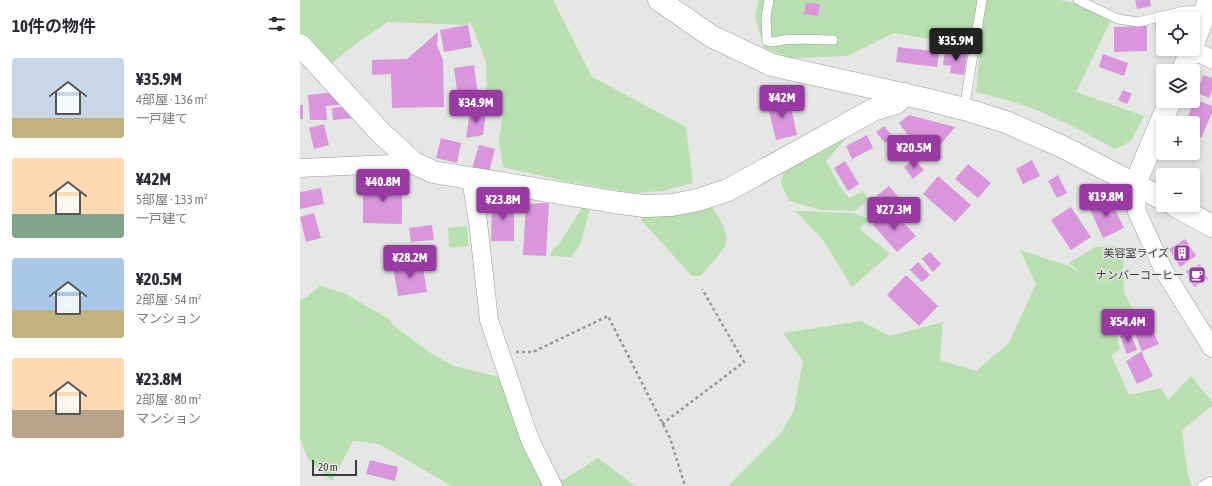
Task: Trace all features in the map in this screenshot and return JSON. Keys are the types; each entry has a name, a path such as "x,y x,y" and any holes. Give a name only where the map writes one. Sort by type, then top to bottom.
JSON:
{"street":[{"path":"659,0 710,36 772,65 905,94 964,109 1006,122 1034,133 1156,195"},
{"path":"1200,25 1207,5"},
{"path":"300,45 381,133 414,163 434,172 471,179 645,206 672,205 698,200 728,190 873,110 896,103 905,94"},
{"path":"1200,53 1212,59"},
{"path":"1167,108 1135,184 1137,212 1164,271 1212,348"},
{"path":"300,168 414,163"},
{"path":"471,179 478,222 489,320 530,440 553,486"},
{"path":"1187,212 1212,226"}],"lane":[{"path":"769,0 766,16 768,41 771,43 784,40 802,39 833,40"},
{"path":"964,109 982,0"},
{"path":"1078,0 1118,19 1138,22 1207,5"},
{"path":"1202,486 1212,481"}],"path":[{"path":"662,424 744,362 702,289"},
{"path":"499,352 533,352 608,316 670,438 685,486"}],"green space":[{"path":"300,0 553,0 592,77 686,127 693,183 663,191 634,193 569,182 503,167 499,141 503,112 487,106 486,62 470,20 468,25 388,22 358,42 332,63 313,50 300,32"},
{"path":"759,0 1060,0 1082,5 1111,20 1076,92 1144,116 1131,141 1115,149 1042,112 1017,103 976,92 980,47 894,33 847,56 791,58 764,48 755,16"},
{"path":"855,128 826,161 839,185 849,198 863,191 868,199 855,211 821,210 789,201 781,183 785,167"},
{"path":"708,202 724,228 727,239 726,244 700,276 692,276 641,220 645,206"},
{"path":"583,206 590,209 580,245 571,257 550,256 553,249 560,243"},
{"path":"795,211 853,213 869,219 860,229 890,254 852,287 823,240"},
{"path":"467,226 468,246 449,248 448,228"},
{"path":"1116,246 1123,258 1124,293 1140,322 1116,331 1120,349 1111,355 1129,395 1161,388 1168,400 1191,376 1212,402 1212,406 1182,430 1187,468 1193,486 728,486 782,432 794,410 803,361 783,333 861,321 890,336 943,322 940,360 976,371 1009,343 1036,284 1020,250 1069,266 1083,274 1069,263 1095,247"},
{"path":"320,286 344,293 389,319 393,325 429,352 454,366 503,378 551,481 563,480 598,458 635,486 452,486 379,444 353,441 332,481 308,459 300,438 300,300 307,297"}],"building":[{"path":"1135,0 1150,0 1151,6 1137,9"},
{"path":"806,3 820,4 818,16 804,14"},
{"path":"468,25 472,47 444,52 440,30"},
{"path":"1147,26 1147,51 1114,52 1114,27"},
{"path":"438,32 437,45 443,60 444,107 392,108 391,74 372,75 372,60 407,59"},
{"path":"898,47 939,52 937,67 896,62"},
{"path":"945,50 967,53 964,75 950,73 951,66 943,65"},
{"path":"1103,54 1128,63 1124,76 1099,67"},
{"path":"474,65 479,103 459,106 454,68"},
{"path":"1203,75 1212,78 1212,91 1209,98 1200,94 1200,84"},
{"path":"1123,90 1132,94 1127,104 1118,100"},
{"path":"336,92 339,105 326,106 327,120 310,120 308,95"},
{"path":"789,98 797,135 776,140 767,103"},
{"path":"1200,101 1212,106 1212,113 1201,138 1200,116 1188,116 1191,108 1200,108"},
{"path":"300,105 303,105 303,119 300,119"},
{"path":"352,106 354,118 333,120 332,108"},
{"path":"470,110 486,112 483,135 466,138"},
{"path":"909,115 955,127 930,157 913,142 899,123"},
{"path":"324,124 329,145 314,149 309,128"},
{"path":"884,126 893,137 885,143 876,132"},
{"path":"867,135 873,148 852,159 846,146"},
{"path":"441,138 461,143 457,163 436,158"},
{"path":"479,145 495,149 489,172 472,168"},
{"path":"914,159 924,170 913,179 904,167"},
{"path":"1032,160 1040,176 1023,184 1016,169"},
{"path":"845,161 859,184 848,191 834,168"},
{"path":"968,164 991,183 978,198 955,179"},
{"path":"1058,175 1067,193 1057,198 1048,181"},
{"path":"938,176 971,205 955,222 923,194"},
{"path":"363,182 402,182 402,224 363,223"},
{"path":"889,186 899,198 877,216 867,204"},
{"path":"321,188 324,204 300,209 300,192"},
{"path":"1109,197 1124,228 1103,238 1089,207"},
{"path":"492,200 514,201 514,241 491,241"},
{"path":"549,203 546,256 523,255 526,204"},
{"path":"1071,207 1091,237 1071,250 1051,220"},
{"path":"891,209 916,236 897,252 873,225"},
{"path":"314,213 321,238 306,242 300,217"},
{"path":"432,225 434,240 411,242 409,228"},
{"name":"美容室ライズ","path":"1185,239 1196,256 1180,267 1169,249"},
{"path":"930,252 941,264 933,272 922,259"},
{"path":"422,262 427,292 398,296 393,267"},
{"path":"918,262 930,275 922,282 910,270"},
{"name":"ナンバーコーヒー","path":"1200,264 1208,279 1194,287 1186,271"},
{"path":"906,275 938,306 919,326 887,295"},
{"path":"1151,327 1159,344 1142,351 1135,334"},
{"path":"1130,332 1137,350 1127,354 1120,336"},
{"path":"1142,351 1153,376 1137,384 1126,361"},
{"path":"370,460 398,467 395,481 366,474"}],"place":[{"name":"美容室ライズ","path":"1182,253"},
{"name":"ナンバーコーヒー","path":"1197,275"}]}
